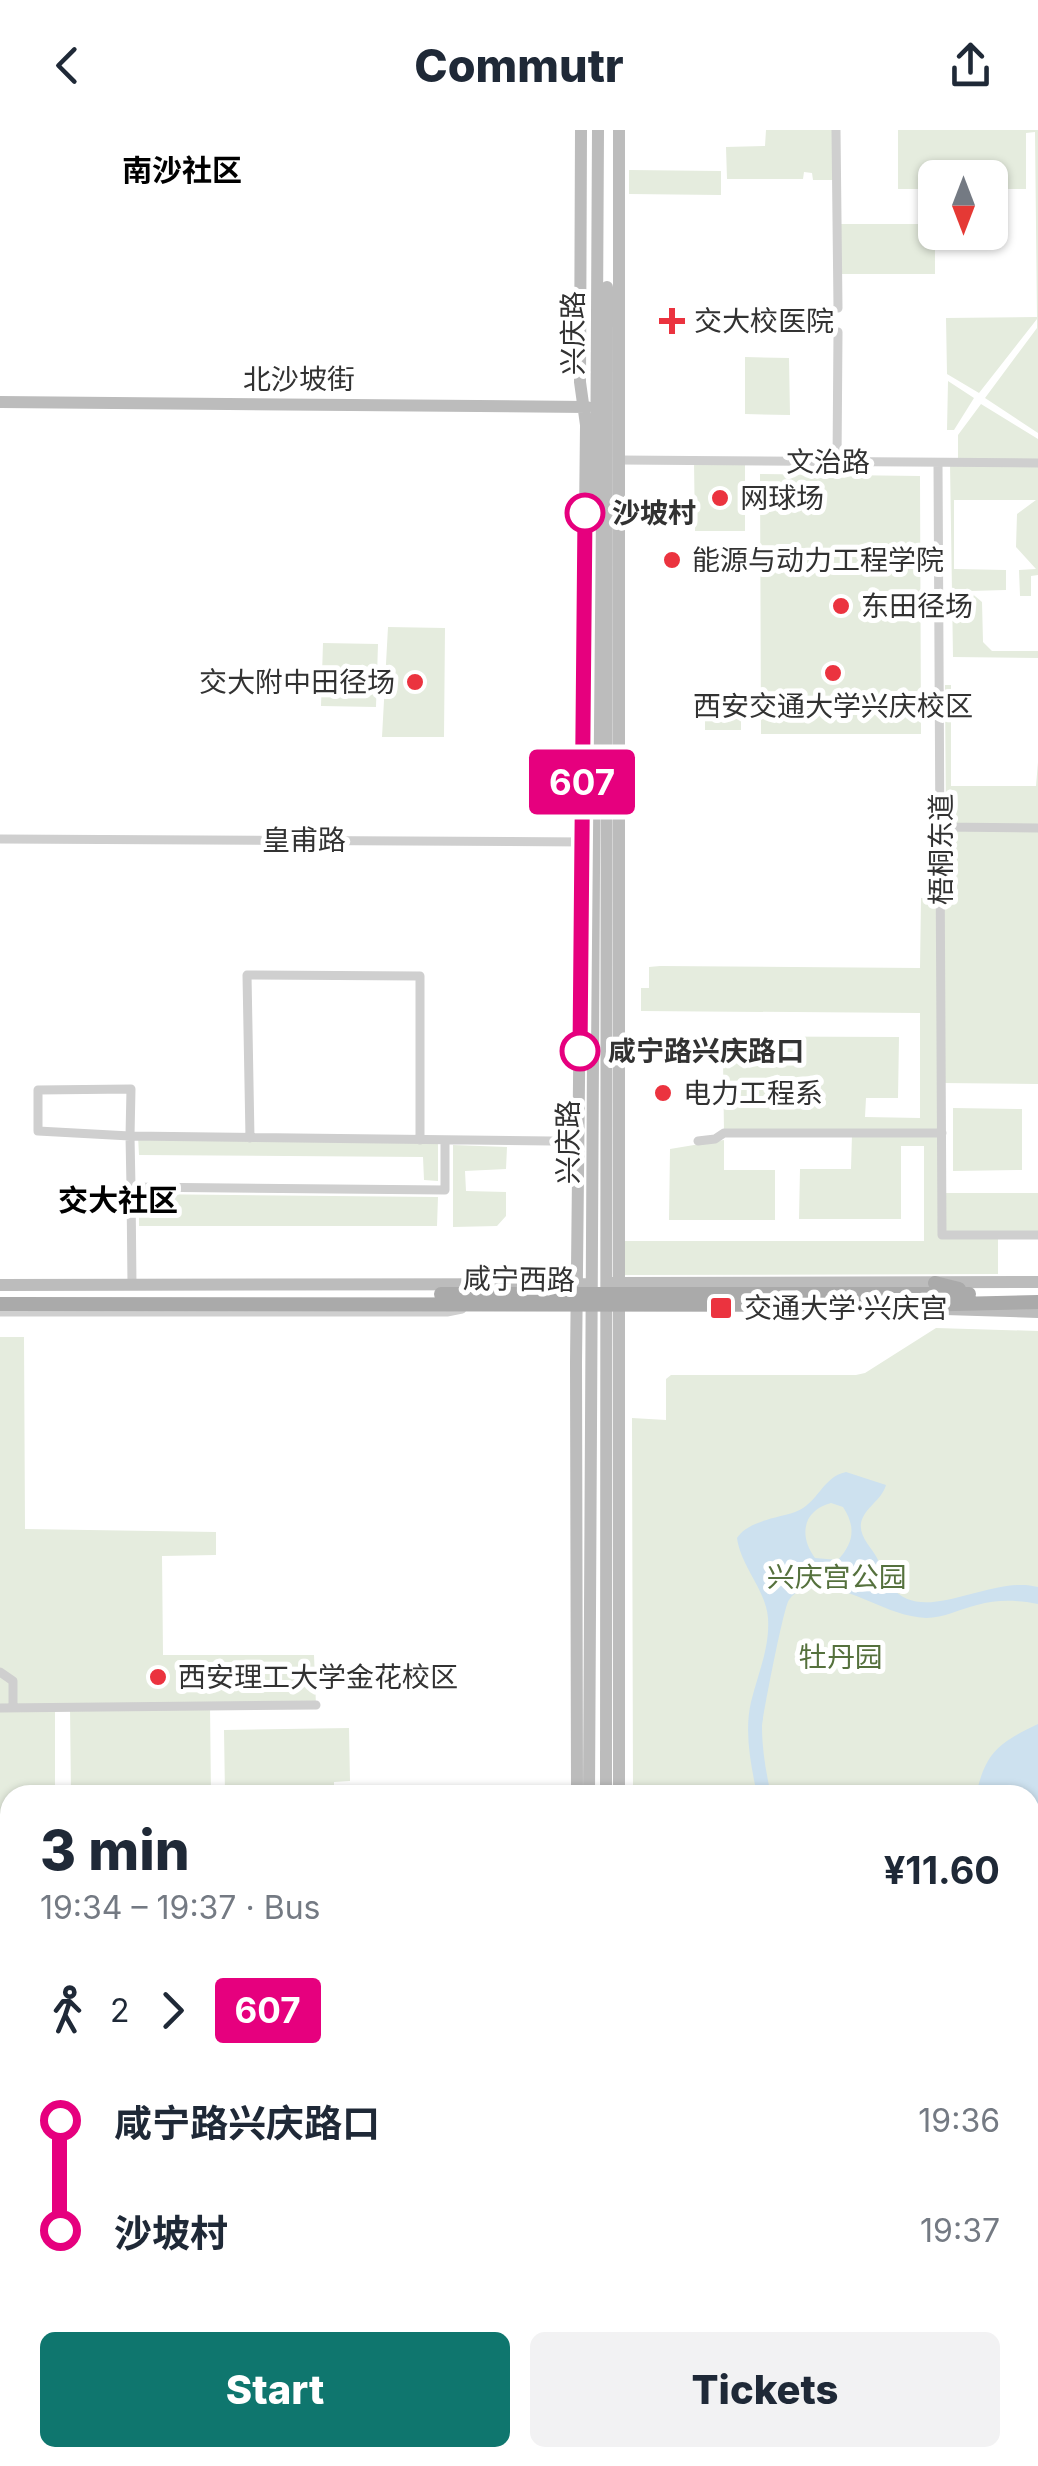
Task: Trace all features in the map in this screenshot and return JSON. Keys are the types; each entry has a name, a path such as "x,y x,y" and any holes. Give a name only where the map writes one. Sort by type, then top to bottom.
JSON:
{"main road":[{"path":"935,1283 979,1294"},
{"name":"咸宁西路","path":"0,1295 1038,1294"},
{"name":"咸宁西路","path":"0,1304 477,1306 598,1295 913,1306 1038,1302"}],"street":[{"path":"580,130 580,382 591,407 586,425 595,842 598,1295 619,1785"},
{"name":"兴庆路","path":"591,407 598,130"},
{"name":"兴庆路","path":"606,130 595,842 606,1785"},
{"path":"577,1785 598,1295 620,1216 618,130"},
{"path":"836,130 838,308"},
{"path":"837,462 838,332"},
{"name":"北沙坡街","path":"0,402 591,407"},
{"name":"文治路","path":"619,460 1038,463"},
{"name":"梧桐东道","path":"938,463 942,1235 1038,1235"},
{"path":"940,827 1038,828"},
{"name":"皇甫路","path":"0,839 595,842"},
{"path":"250,1138 248,976 420,976 420,1140"},
{"path":"132,1285 130,1136 131,1089 38,1090 38,1131 130,1136 551,1141"},
{"path":"698,1141 716,1139 724,1132 942,1134"},
{"path":"131,1187 446,1190 446,1140"},
{"path":"0,1286 598,1295 1038,1282"},
{"name":"兴庆路","path":"590,1785 598,1295"},
{"path":"0,1312 447,1312 477,1306"},
{"path":"913,1306 978,1313 1038,1312"},
{"path":"0,1670 13,1681 14,1708"},
{"path":"0,1708 316,1705"}],"green space":[{"path":"766,130 836,130 836,180 813,180 812,173 804,172 803,179 727,179 726,147 765,146"},
{"path":"898,130 1038,130 1038,433 985,398 1037,328 1037,319 979,393 947,374 946,318 1037,317 1035,132 1026,133 1026,189 1008,189 1008,160 918,160 918,189 898,189"},
{"path":"629,170 721,171 721,195 629,194"},
{"path":"836,224 918,224 918,250 935,250 935,274 837,274"},
{"path":"745,357 789,358 790,415 745,414"},
{"path":"948,381 974,398 954,430 947,430"},
{"path":"981,404 1038,439 1038,575 1031,576 1031,596 1020,596 1019,570 1036,569 1016,547 1017,514 1036,500 954,500 954,569 1006,570 1006,590 969,591 982,602 983,642 992,651 1038,651 1038,658 953,657 950,463 958,463 958,435"},
{"name":"网球场","path":"694,462 745,462 745,531 695,531"},
{"name":"东田径场","path":"760,474 920,476 921,734 761,734"},
{"name":"交大附中田径场","path":"388,627 445,628 444,737 382,737"},
{"path":"323,643 378,644 376,707 321,706"},
{"path":"945,685 951,685 951,786 1036,786 1038,762 1038,1084 942,1083 943,1193 1038,1193 1038,1235 998,1235 998,1274 624,1275 624,1241 924,1241 924,1146 901,1146 901,1219 799,1219 800,1169 851,1169 852,1134 724,1133 723,1059 673,1057 673,1036 899,1037 898,1098 866,1098 865,1117 920,1118 920,1013 641,1011 641,988 649,988 649,967 660,966 920,968 921,898 940,899 940,827 946,826"},
{"path":"705,697 741,697 741,730 705,730"},
{"path":"953,1108 1022,1109 1022,1170 953,1171"},
{"path":"138,1136 438,1140 438,1181 424,1180 423,1157 139,1155"},
{"path":"724,1140 724,1170 775,1170 775,1220 669,1220 670,1149"},
{"path":"453,1145 507,1147 506,1169 465,1171 466,1191 506,1192 506,1216 497,1226 453,1227"},
{"path":"139,1194 438,1197 437,1226 139,1226"},
{"name":"兴庆宫公园","path":"936,1328 1038,1331 1038,1785 633,1785 632,1418 666,1420 666,1379 671,1375 865,1373"},
{"path":"0,1337 24,1337 25,1529 216,1532 216,1555 162,1556 163,1655 314,1655 316,1705 210,1705 211,1785 71,1785 70,1707 0,1705"},
{"path":"0,1707 55,1707 55,1785 0,1785"},
{"path":"349,1728 350,1781 334,1785 225,1785 224,1730"}],"water":[{"path":"846,1472 886,1485 863,1518 861,1528 889,1583 904,1598 938,1601 1019,1585 1038,1587 1038,1604 992,1602 926,1618 830,1588 811,1587 797,1592 789,1600 783,1620 762,1726 769,1785 755,1785 748,1725 768,1618 737,1538 756,1523 803,1508 831,1479","holes":["831,1503 843,1507 851,1534 838,1560 815,1558 805,1533 814,1512"]},
{"path":"1038,1724 1038,1785 979,1785 990,1758 1013,1737"}],"bus line":[{"name":"607","path":"580,1051 585,513"}],"place":[{"name":"交大校医院","path":"672,321"},
{"name":"网球场","path":"720,498"},
{"name":"沙坡村","path":"585,513"},
{"name":"能源与动力工程学院","path":"672,560"},
{"name":"东田径场","path":"841,606"},
{"name":"西安交通大学兴庆校区","path":"833,673"},
{"name":"交大附中田径场","path":"415,682"},
{"name":"咸宁路兴庆路口","path":"580,1051"},
{"name":"电力工程系","path":"663,1093"},
{"name":"交通大学·兴庆宫","path":"721,1308"},
{"name":"西安理工大学金花校区","path":"158,1677"}],"district":[{"name":"南沙社区","path":"182,171"},
{"name":"交大社区","path":"118,1201"}],"park label":[{"name":"牡丹园","path":"841,1657"}]}
